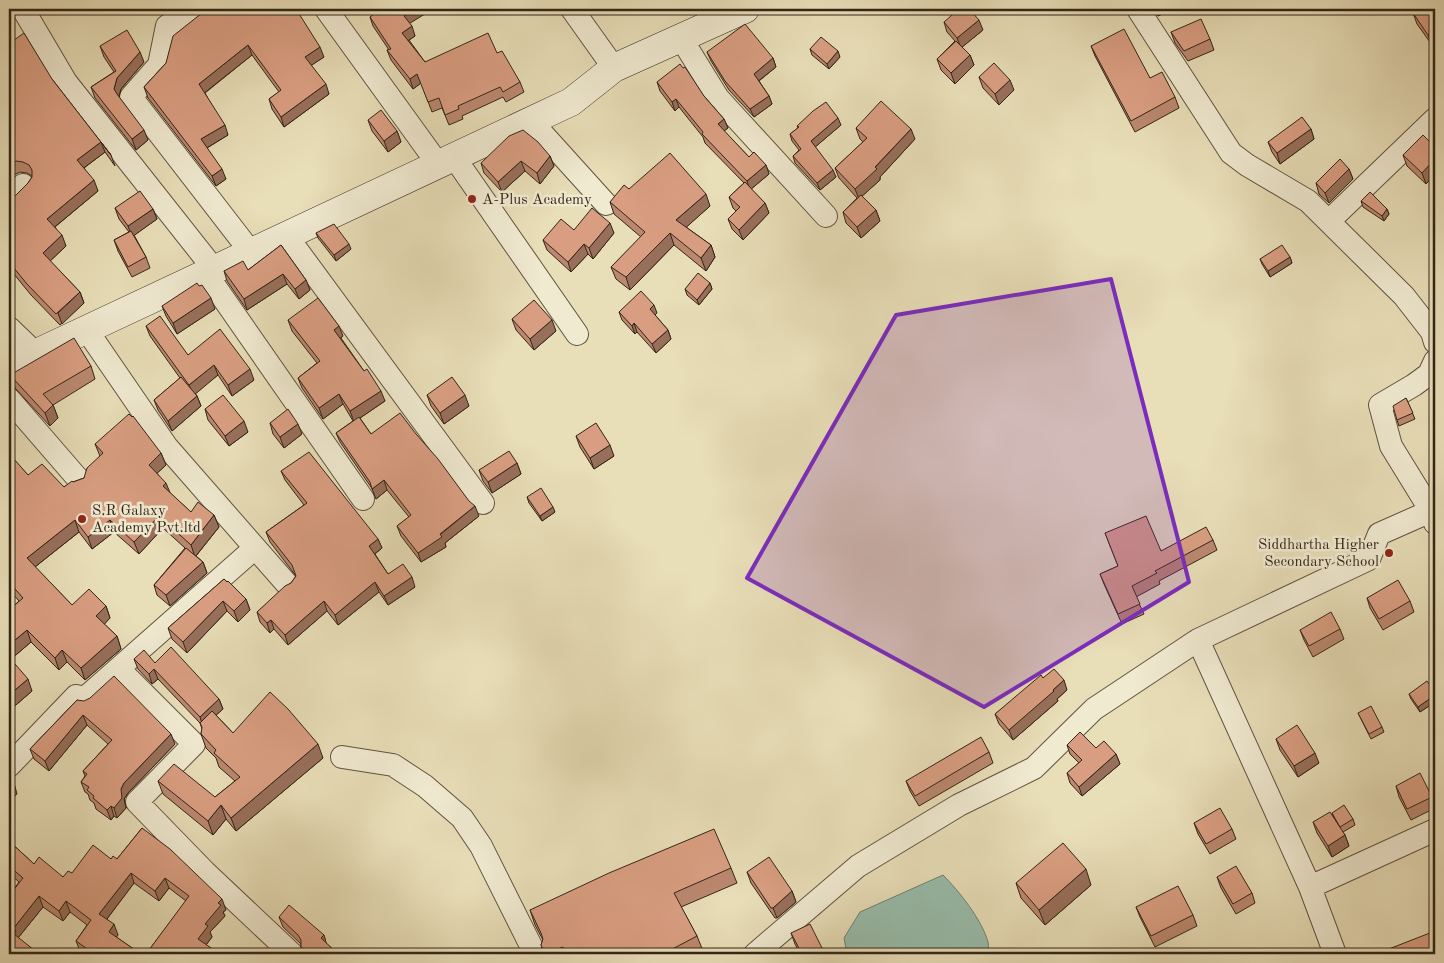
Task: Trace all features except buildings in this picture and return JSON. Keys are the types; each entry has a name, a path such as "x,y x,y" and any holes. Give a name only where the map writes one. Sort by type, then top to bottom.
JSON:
{"street":[{"path":"23,9 66,82 209,270 363,499"},
{"path":"196,9 167,26 159,65 131,97 250,251"},
{"path":"326,9 446,160 577,334"},
{"path":"572,9 614,68"},
{"path":"9,366 209,270 571,102 614,68 746,9"},
{"path":"1138,9 1232,153 1247,165 1308,201 1329,220 1404,296 1432,332 1435,342"},
{"path":"681,38 718,98 826,216"},
{"path":"1329,220 1435,119"},
{"path":"531,120 606,204"},
{"path":"286,235 483,503"},
{"path":"9,328 35,353"},
{"path":"86,329 167,447 286,584"},
{"path":"755,954 858,866 960,805 1034,768 1094,709 1198,640 1369,558 1379,534 1433,517 1391,446 1380,405 1414,385 1428,374 1435,361"},
{"path":"9,399 78,480"},
{"path":"9,766 76,696 85,698 255,548"},
{"path":"1198,640 1310,887 1336,954"},
{"path":"119,669 194,744 137,802 205,872 292,954"},
{"path":"342,758 393,765 424,786 462,818 481,846 535,954"},
{"path":"1310,887 1435,830"}],"highlighted area":[{"path":"1111,279 1189,582 984,707 747,578 896,315"}],"shaded area":[{"path":"943,875 963,897 981,924 988,942 988,954 847,954 844,938 860,912"}],"place":[{"name":"A-Plus Academy","path":"472,199"},
{"name":"S.R Galaxy Academy Pvt.ltd","path":"82,519"},
{"name":"Siddhartha Higher Secondary School","path":"1389,553"}]}
